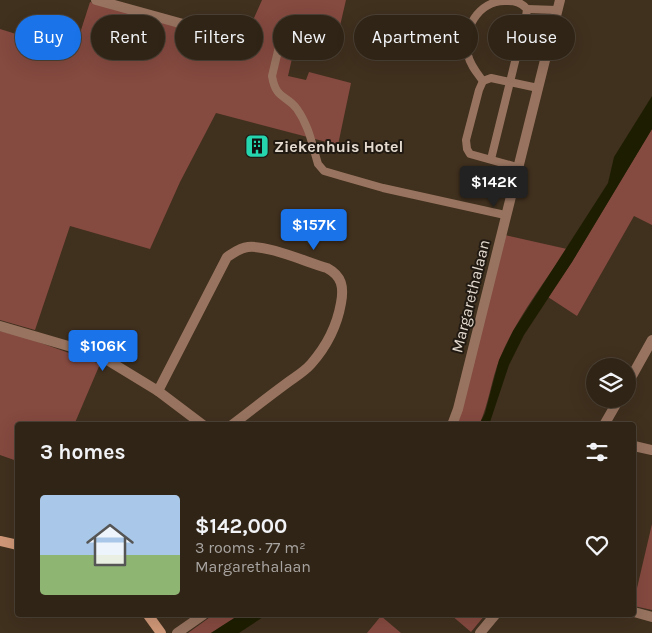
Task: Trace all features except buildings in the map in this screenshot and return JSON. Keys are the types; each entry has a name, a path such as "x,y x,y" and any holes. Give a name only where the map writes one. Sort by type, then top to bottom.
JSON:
{"street":[{"path":"96,0 175,22"},
{"name":"Margarethalaan","path":"453,422 458,409 558,5"},
{"path":"158,391 228,258 238,249 248,247 261,248 327,268 336,273 341,283 343,296 339,316 322,350 310,366 236,422"},
{"path":"0,326 99,355 158,391 199,422"},
{"path":"636,369 652,340"},
{"path":"606,422 614,408"},
{"path":"636,446 652,450"},
{"path":"0,541 15,544"},
{"path":"636,613 652,617"},
{"path":"149,617 161,633"},
{"path":"176,633 200,617"},
{"path":"480,633 493,617"}],"lane":[{"path":"483,81 472,66 467,54 467,41 472,20 480,9 498,0 515,1 527,9"},
{"path":"527,9 558,5"},
{"path":"491,158 527,9"},
{"path":"276,60 272,76 276,91 296,108 310,134 320,168 340,176 383,188 505,215"},
{"path":"517,167 491,158 470,154 466,140 478,90 483,81 491,78 538,88"}],"shaded area":[{"path":"262,0 346,0 342,15 273,15 273,60 292,60 288,76 306,80 309,72 351,83 338,145 216,113 180,182 150,249 70,226 35,330 0,320 0,29 15,34 15,60 81,60 81,30 90,2 136,15 91,15 91,60 165,60 165,23 175,26 175,60 263,60 263,15 255,15"},
{"path":"652,96 652,129 572,262 524,335 509,365 490,422 480,422 485,413 499,360 513,331 608,183 614,157"},
{"path":"652,129 652,225 634,216 577,316 548,297 572,262"},
{"path":"505,235 567,249 530,302 506,344 497,366 480,422 458,422"},
{"path":"0,331 27,338 100,364 75,422 15,422 15,460 0,455"},
{"path":"652,524 652,610 636,606 636,592"},
{"path":"210,617 236,617 211,633 188,633"},
{"path":"236,617 263,617 239,633 211,633"},
{"path":"382,617 401,633 367,633"},
{"path":"453,617 483,617 471,632"}],"place":[{"name":"Ziekenhuis Hotel","path":"257,146"}]}
